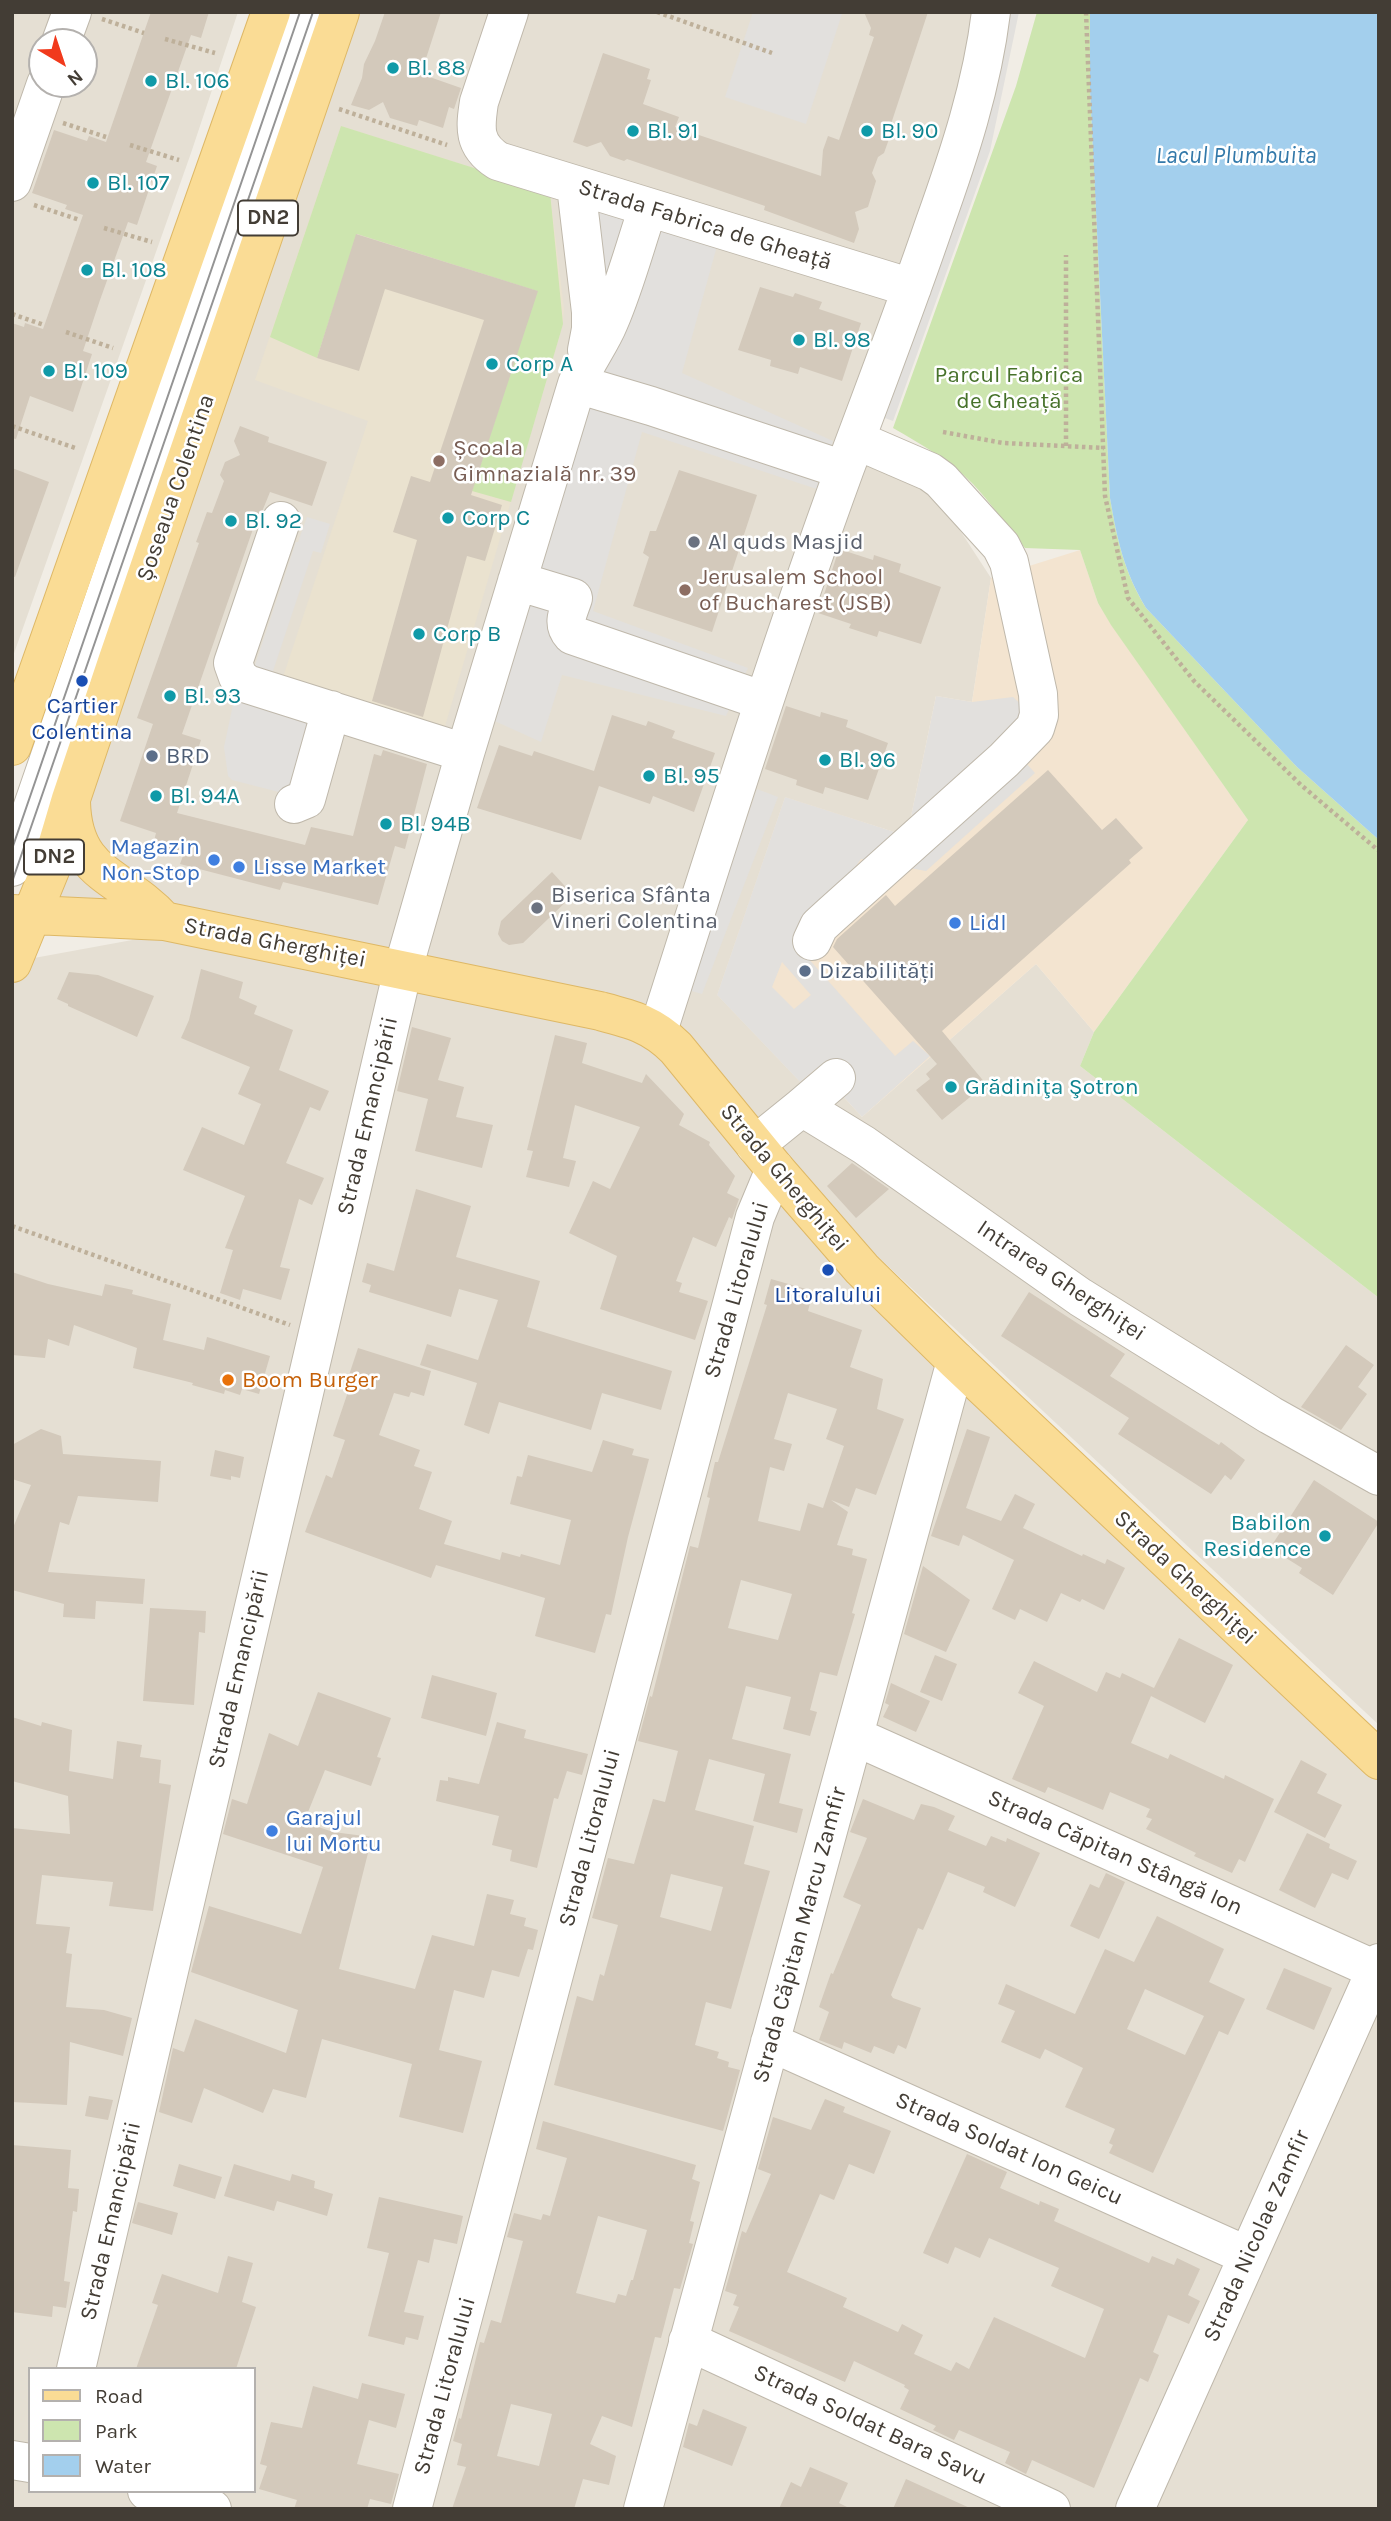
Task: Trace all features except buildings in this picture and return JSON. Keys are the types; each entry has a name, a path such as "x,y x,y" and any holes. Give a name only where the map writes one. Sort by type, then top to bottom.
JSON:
{"main road":[{"name":"DN2","path":"12,746 271,12"},
{"name":"Șoseaua Colentina","path":"12,963 23,914 50,870 71,799 340,12"},
{"path":"71,799 74,834 89,860 111,881 152,907 164,921"},
{"name":"Strada Gherghiței","path":"23,914 164,921 600,1011 658,1031 676,1048 844,1251 956,1362 1379,1760"}],"street":[{"path":"12,867 306,12"},
{"path":"498,161 480,146 477,114 509,12"},
{"path":"658,1031 764,701 965,135 978,87 991,12"},
{"path":"72,28 83,14"},
{"path":"18,192 41,99"},
{"name":"Strada Fabrica de Gheață","path":"498,161 912,288"},
{"path":"576,186 591,312 591,329 580,377"},
{"path":"580,377 611,318 648,208"},
{"path":"580,377 650,406 936,475 1005,552 1038,694 1040,715 1035,727 1004,760 819,926 812,941"},
{"name":"Strada Emancipării","path":"76,2367 403,969 465,752 580,377"},
{"path":"281,521 233,663 235,671 247,684 465,752"},
{"path":"517,581 573,598 565,620 572,635 764,701"},
{"path":"294,804 306,799 331,710"},
{"path":"765,1157 802,1107 836,1078"},
{"name":"Intrarea Gherghiței","path":"802,1107 863,1145 1080,1297 1270,1415 1379,1476"},
{"name":"Strada Litoralului","path":"412,2509 752,1230 765,1157"},
{"name":"Strada Căpitan Marcu Zamfir","path":"643,2509 956,1362"},
{"name":"Strada Căpitan Stângă Ion","path":"854,1736 1377,1967"},
{"name":"Strada Nicolae Zamfir","path":"1135,2509 1377,1967"},
{"name":"Strada Soldat Ion Geicu","path":"770,2042 1248,2256"},
{"name":"Strada Soldat Bara Savu","path":"688,2341 1051,2509"},
{"path":"153,2493 212,2509"}],"path":[{"path":"657,12 772,53"},
{"path":"1086,12 1105,496 1128,598 1194,681 1301,785 1379,851"},
{"path":"83,14 144,33"},
{"path":"165,39 215,53"},
{"path":"41,99 106,137"},
{"path":"309,99 498,161"},
{"path":"130,145 179,160"},
{"path":"18,192 80,220"},
{"path":"104,228 152,242"},
{"path":"1066,255 1066,446"},
{"path":"12,314 44,325"},
{"path":"66,332 113,348"},
{"path":"12,426 78,449"},
{"path":"943,432 1003,443 1104,448"},
{"path":"12,1226 317,1334"}],"shaded area":[{"path":"12,12 238,12 191,153 12,659"},
{"path":"329,12 972,12 952,127 839,440 935,492 991,578 972,702 936,696 907,836 785,798 718,995 800,1081 817,1068 862,1117 1036,964 1094,1032 1080,1066 1379,1298 1379,1725 844,1225 695,1042 29,901"},
{"path":"753,12 842,14 806,124 725,97"},
{"path":"1001,12 1019,12 990,151 893,421 877,415"},
{"name":"Școala Gimnazială nr. 39","path":"341,126 550,192 564,309 563,324 443,733 282,680 368,421 255,380"},
{"path":"576,186 720,235 682,373 833,441 820,490 642,432 593,611 748,668 726,716 562,675 541,742 477,713 591,329"},
{"path":"307,517 330,524 321,553 313,551 271,677 253,671 296,542"},
{"path":"1080,550 1098,603 1111,624 1248,820 1094,1032 1036,964 862,1117 817,1068 800,1082 717,995 785,797 907,836 936,696 972,702 991,578"},
{"path":"235,695 327,722 306,799 232,780 228,776 224,747"},
{"path":"936,696 972,702 1013,697 1028,711 1004,739 1035,773 926,871 861,859 798,947 895,1056 913,1041 930,1056 862,1117 817,1068 800,1082 717,995 785,797 907,836","holes":["782,962 811,995 794,1009 772,987"]},
{"path":"757,789 778,797 702,994 688,990"},
{"path":"165,934 413,983 660,1046 1379,1774 1379,2509 12,2509 12,940 34,958"}],"green space":[{"name":"Parcul Fabrica de Gheață","path":"1037,12 1090,12 1090,89 1110,498 1119,541 1132,581 1146,608 1297,767 1379,840 1379,1298 1080,1066 1094,1032 1248,820 1111,625 1098,603 1080,550 1025,548 987,499 964,475 935,453 893,428 1016,86"},
{"path":"341,126 550,192 563,324 511,502 472,491 537,291 357,234 317,358 270,337"}],"water":[{"name":"Lacul Plumbuita","path":"1090,12 1379,12 1379,840 1297,767 1146,608 1127,568 1110,498 1090,89"}],"tram line":[{"path":"12,849 300,12"},
{"path":"12,882 313,12"}],"place":[{"name":"Bl. 88","path":"393,68"},
{"name":"Bl. 106","path":"151,81"},
{"name":"Bl. 91","path":"633,131"},
{"name":"Bl. 90","path":"867,131"},
{"name":"Bl. 107","path":"93,183"},
{"name":"Bl. 108","path":"87,270"},
{"name":"Bl. 98","path":"799,340"},
{"name":"Corp A","path":"492,364"},
{"name":"Bl. 109","path":"49,371"},
{"name":"Școala Gimnazială nr. 39","path":"439,461"},
{"name":"Corp C","path":"448,518"},
{"name":"Bl. 92","path":"231,521"},
{"name":"Al quds Masjid","path":"694,542"},
{"name":"Jerusalem School of Bucharest (JSB)","path":"685,590"},
{"name":"Corp B","path":"419,634"},
{"name":"Cartier Colentina","path":"82,681"},
{"name":"Bl. 93","path":"170,696"},
{"name":"BRD","path":"152,756"},
{"name":"Bl. 96","path":"825,760"},
{"name":"Bl. 95","path":"649,776"},
{"name":"Bl. 94A","path":"156,796"},
{"name":"Bl. 94B","path":"386,824"},
{"name":"Magazin Non-Stop","path":"214,860"},
{"name":"Lisse Market","path":"239,867"},
{"name":"Biserica Sfânta Vineri Colentina","path":"537,908"},
{"name":"Lidl","path":"955,923"},
{"name":"Dizabilități","path":"805,971"},
{"name":"Grădiniţa Şotron","path":"951,1087"},
{"name":"Litoralului","path":"828,1270"},
{"name":"Boom Burger","path":"228,1380"},
{"name":"Babilon Residence","path":"1325,1536"},
{"name":"Garajul lui Mortu","path":"272,1831"}]}
